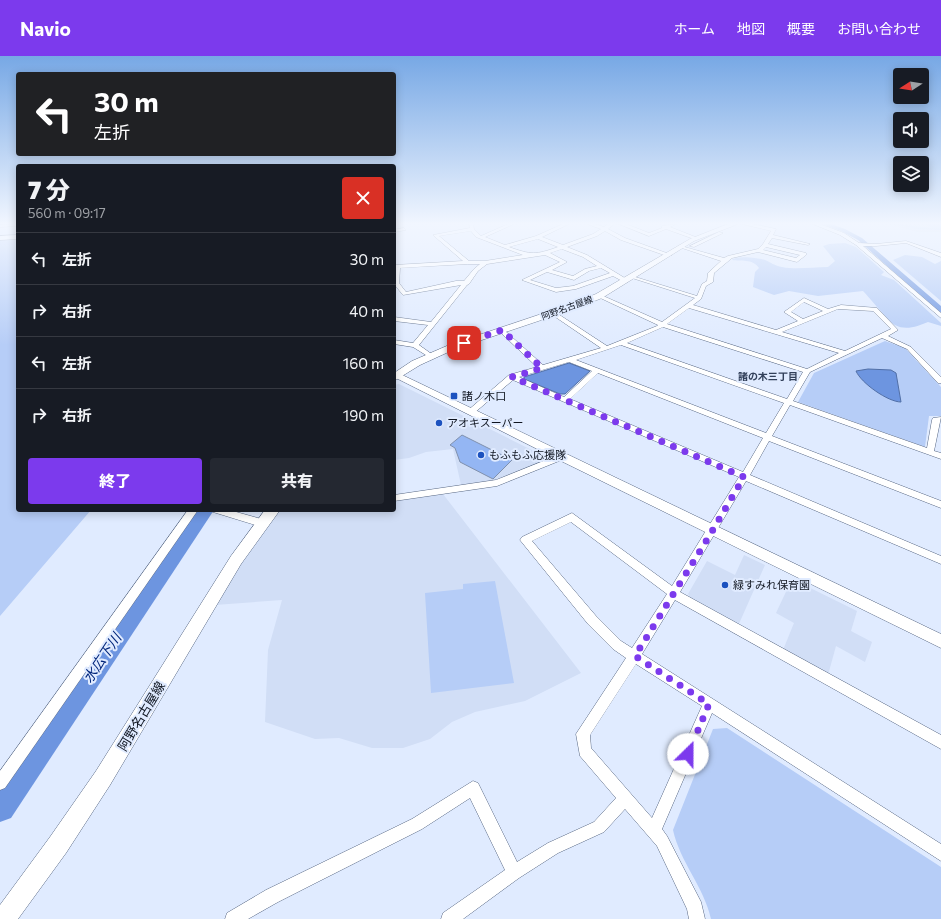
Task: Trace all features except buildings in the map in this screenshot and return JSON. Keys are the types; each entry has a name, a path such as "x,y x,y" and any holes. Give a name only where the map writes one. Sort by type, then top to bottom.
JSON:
{"main road":[{"name":"阿野名古屋線","path":"396,375 431,356 452,347 599,296 654,264"},
{"name":"阿野名古屋線","path":"4,919 58,846 103,778 232,567 267,517"}],"street":[{"path":"396,267 435,264"},
{"path":"415,345 467,283 476,270 483,264"},
{"path":"559,264 525,280 556,290 574,288 613,274"},
{"path":"598,264 626,281"},
{"path":"470,412 512,377 606,349 664,325 699,298 704,285 710,282 711,273 720,264"},
{"path":"883,264 941,316"},
{"path":"547,270 574,278 587,270 601,266"},
{"path":"634,277 699,298"},
{"path":"396,283 405,294 456,283 467,283"},
{"path":"599,296 664,325 808,371"},
{"path":"804,322 787,312 804,300 828,311"},
{"path":"689,306 845,353"},
{"path":"697,919 695,908 662,841 585,751 583,734 635,656 713,530 788,402 808,371 895,330 875,309 841,308 828,311 777,332"},
{"path":"553,313 606,349"},
{"path":"396,320 433,324"},
{"path":"502,330 542,368"},
{"path":"883,336 909,348 941,381"},
{"path":"396,342 415,345 431,356"},
{"path":"622,343 941,456"},
{"path":"570,360 941,504"},
{"path":"565,400 597,370"},
{"path":"396,376 941,642"},
{"path":"512,377 941,560"},
{"path":"930,452 936,420 941,419"},
{"path":"396,498 497,483 561,457"},
{"path":"0,783 192,512"},
{"path":"231,512 267,517"},
{"path":"941,742 673,593 572,517 525,540 592,620 617,645 941,853"},
{"path":"653,830 660,818 709,704"},
{"path":"233,919 272,896 417,824 473,788 514,874"},
{"path":"449,919 553,848 599,827 625,799"}],"shaded area":[{"path":"0,264 16,264 16,512 89,512 0,616"},
{"path":"755,264 774,264 788,268 828,267 831,264 875,264 884,272 881,275 894,280 941,323 941,326 928,322 908,328 899,327 892,323 863,291 818,296 789,291 774,295 753,287 755,272 759,268"},
{"path":"898,264 941,264 941,301"},
{"path":"885,341 905,348 941,387 941,416 929,416 925,447 798,402 814,373"},
{"path":"399,384 546,457 546,460 495,481 461,485 453,449 426,452 409,458 396,460 396,385"},
{"path":"443,494 581,673 525,701 475,712 452,722 430,739 403,748 372,748 339,738 315,739 265,722 268,650 282,600 215,605 250,548 277,512 396,512 397,500"},
{"name":"緑すみれ保育園","path":"744,555 765,565 738,626 691,600 688,594 707,561 735,575"},
{"path":"792,579 857,611 851,631 872,642 865,662 836,646 828,675 783,650 794,623 776,613"},
{"path":"495,581 514,683 431,693 425,593 463,589 463,584"},
{"path":"727,728 941,867 941,919 711,919 703,896 676,842 673,830 713,729"}],"water":[{"path":"569,363 590,371 565,394 560,394 524,379 524,377"},
{"path":"868,369 891,370 896,373 901,402 889,399 876,391 863,381 856,371"}],"waterway":[{"path":"889,264 941,310"},
{"name":"水広下川","path":"0,807 203,512"}],"place":[{"name":"諸ノ木口","path":"454,396"},
{"name":"アオキスーパー","path":"439,423"},
{"name":"もふもふ応援隊","path":"481,455"},
{"name":"緑すみれ保育園","path":"725,585"}],"district":[{"name":"諸の木三丁目","path":"768,376"}],"route":[{"path":"464,343 502,330 542,368 512,377 744,477 635,656 709,704 688,754"}]}
